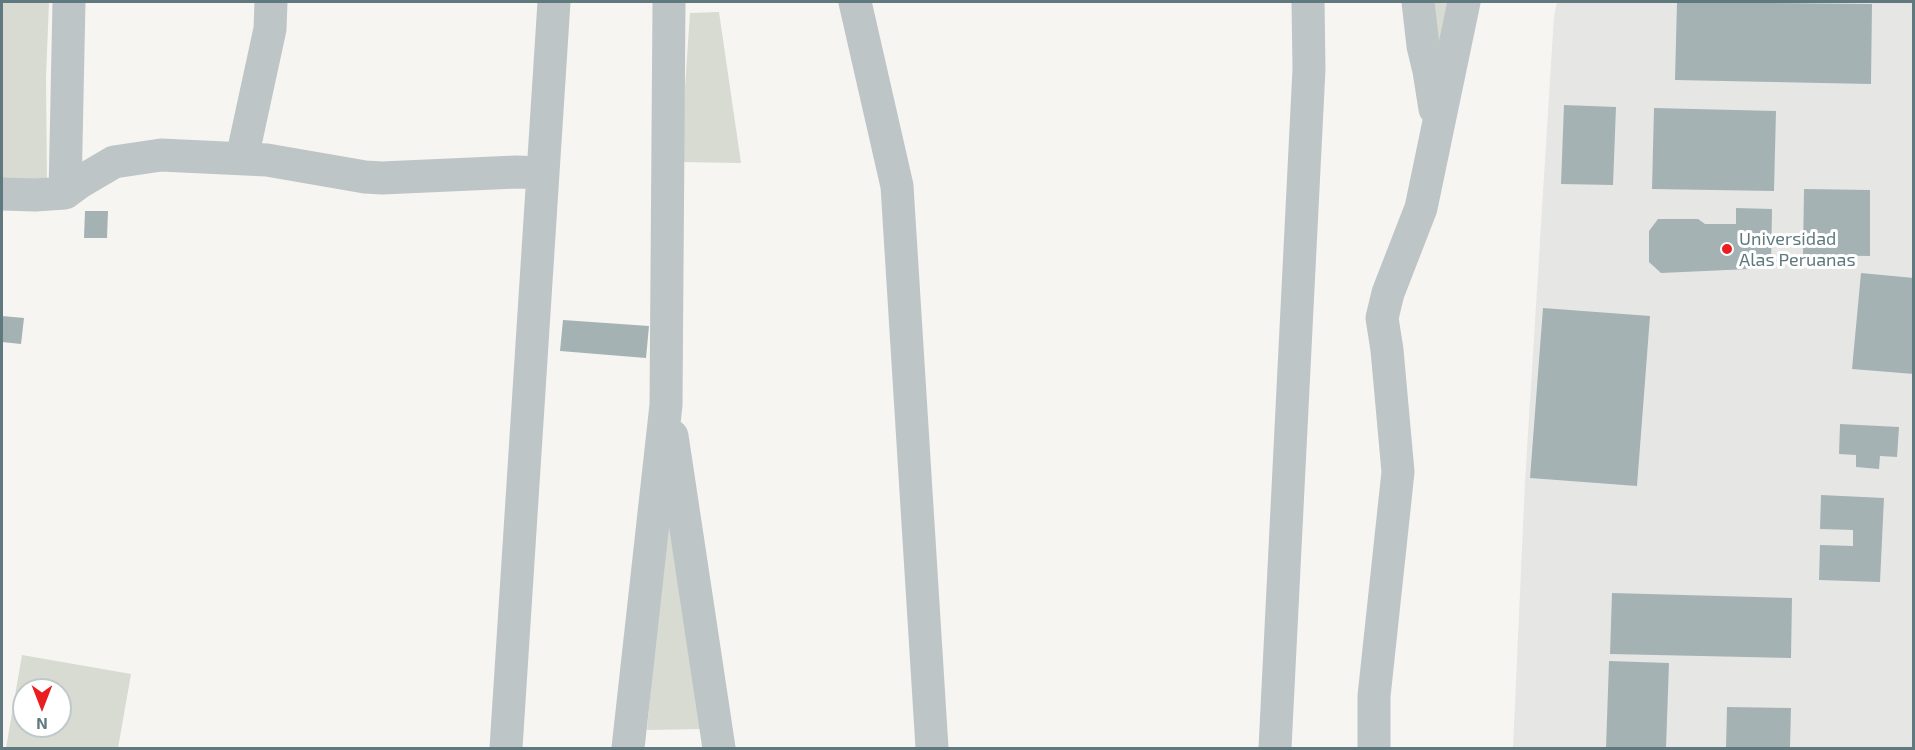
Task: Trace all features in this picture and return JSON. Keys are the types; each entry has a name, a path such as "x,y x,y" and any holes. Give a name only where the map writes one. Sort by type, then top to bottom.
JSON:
{"street":[{"path":"65,193 69,2"},
{"path":"242,158 270,29 271,2"},
{"path":"506,748 554,2"},
{"path":"628,748 666,405 669,2"},
{"path":"855,2 897,186 932,748"},
{"path":"1275,748 1309,69 1308,2"},
{"path":"1418,2 1423,46 1439,122"},
{"path":"1374,748 1374,696 1398,472 1382,318 1388,292 1421,208 1464,2"},
{"path":"2,194 65,193 114,162 161,155 267,160 382,178 516,172 543,173"},
{"path":"666,405 677,458 719,748"}],"shaded area":[{"path":"2,2 49,2 46,77 47,187 2,184"},
{"path":"1432,2 1449,2 1441,40 1431,40"},
{"name":"Universidad Alas Peruanas","path":"1557,2 1913,2 1913,748 1513,748 1525,481 1554,16"},
{"path":"719,12 741,163 680,162 690,13"},
{"path":"670,478 702,729 647,730"},
{"path":"22,655 131,674 118,748 6,748 12,713 12,738 72,738 72,678 18,678"}],"building":[{"path":"1677,2 1872,4 1871,84 1675,80"},
{"path":"1564,105 1616,107 1613,185 1561,184"},
{"path":"1654,108 1776,111 1774,191 1652,189"},
{"path":"1804,189 1870,190 1870,256 1803,255"},
{"path":"1736,208 1772,209 1771,268 1661,273 1649,262 1649,231 1658,219 1698,219 1705,224 1736,224"},
{"path":"85,211 108,211 107,238 84,238"},
{"path":"1861,273 1914,278 1914,374 1852,369"},
{"path":"1543,308 1650,316 1637,486 1530,478"},
{"path":"2,316 24,318 21,344 2,342"},
{"path":"563,320 649,326 646,358 560,351"},
{"path":"1840,424 1899,427 1897,457 1880,456 1879,469 1856,467 1856,455 1839,454"},
{"path":"1821,495 1884,498 1880,582 1819,580 1820,545 1853,546 1853,530 1820,529"},
{"path":"1612,593 1792,598 1791,658 1610,654"},
{"path":"1609,661 1669,663 1666,748 1606,748"},
{"path":"1727,707 1791,708 1790,748 1726,748"}],"place":[{"name":"Universidad Alas Peruanas","path":"1727,249"}]}
